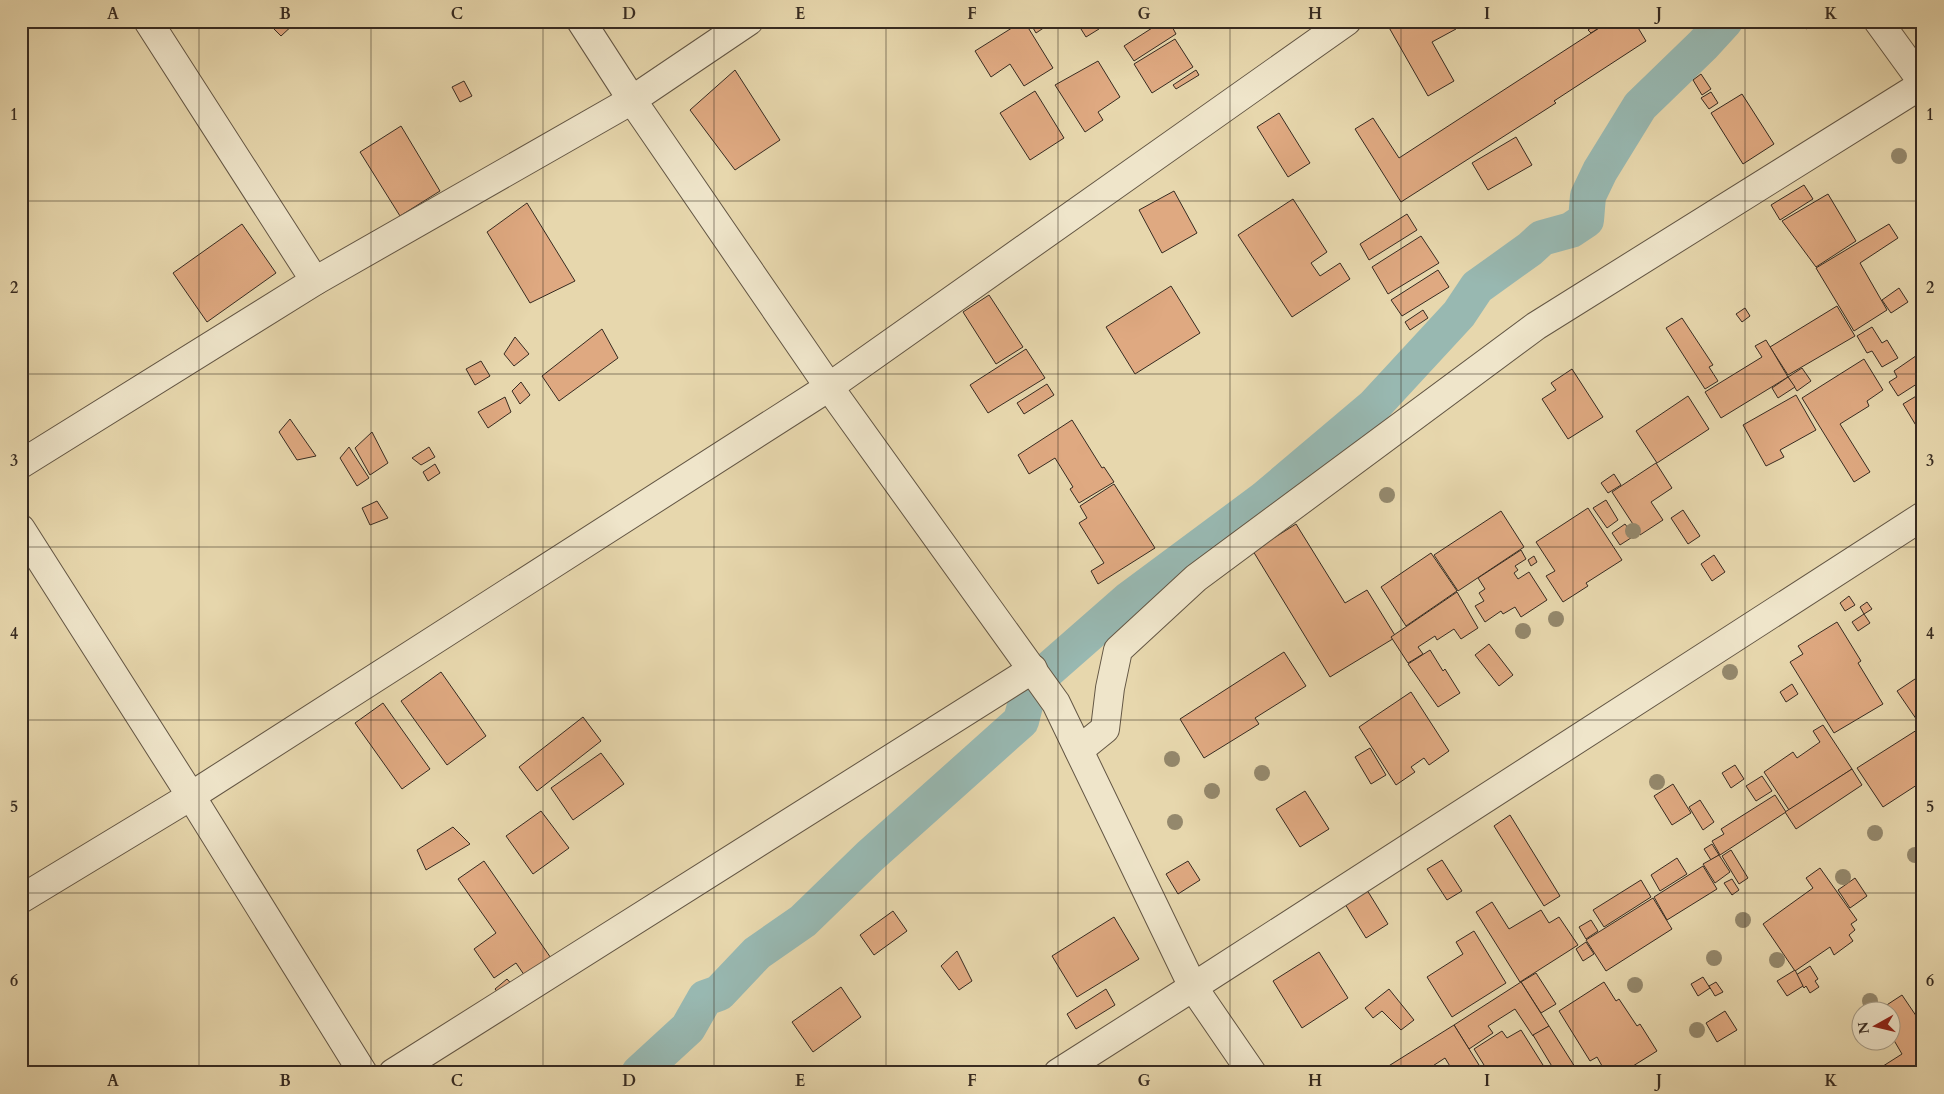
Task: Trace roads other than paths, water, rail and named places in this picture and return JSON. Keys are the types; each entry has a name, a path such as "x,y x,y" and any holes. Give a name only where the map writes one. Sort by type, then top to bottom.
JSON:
{"street":[{"path":"148,21 315,281"},
{"path":"581,21 632,100 829,387 1056,703 1193,987 1252,1073"},
{"path":"21,464 315,281 632,100 749,21"},
{"path":"21,899 191,796 829,387 1347,21"},
{"path":"1079,750 1105,729 1110,688 1118,650 1196,578 1536,326 1923,84 1878,21"},
{"path":"1058,1073 1923,516"},
{"path":"21,529 191,796 363,1073"},
{"path":"393,1073 1033,669"}],"waterway":[{"path":"639,1073 688,1028 705,998 719,993 757,953 803,921 870,856 1021,721 1030,692 1039,678 1128,600 1264,499 1374,406 1459,314 1477,287 1530,249 1542,238 1571,230 1586,220 1588,196 1600,171 1640,106 1725,21"}]}
